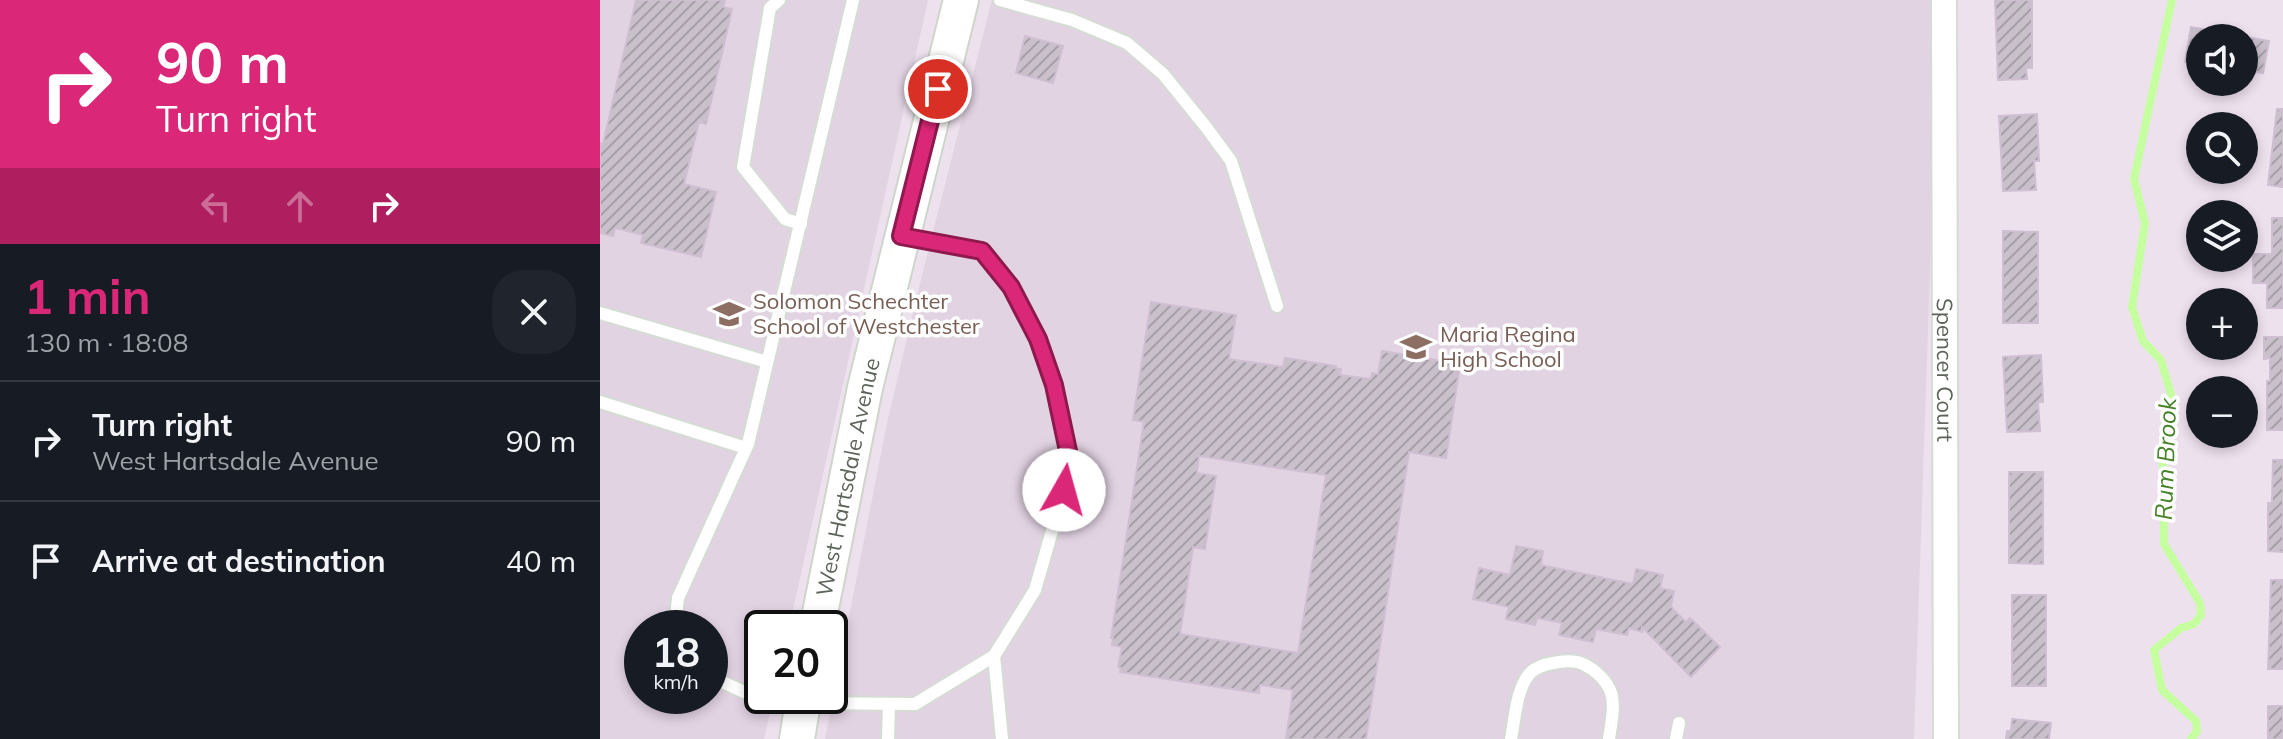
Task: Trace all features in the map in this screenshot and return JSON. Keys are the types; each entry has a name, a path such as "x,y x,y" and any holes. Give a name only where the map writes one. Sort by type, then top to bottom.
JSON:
{"main road":[{"name":"West Hartsdale Avenue","path":"821,610 865,388 961,0"},
{"path":"797,739 801,714"}],"street":[{"name":"Spencer Court","path":"1944,0 1946,739"}],"lane":[{"path":"779,0 770,8 743,167 785,219 801,224"},
{"path":"677,610 678,598 746,448 853,0"},
{"path":"1000,0 1072,20 1127,43 1163,74 1231,161 1277,306"},
{"path":"848,702 915,704 994,656 1035,590 1071,465 1054,385 1031,326 1011,287 982,251 901,236"},
{"path":"600,313 767,362"},
{"path":"600,402 746,448"},
{"path":"994,656 1002,739"},
{"path":"1511,739 1522,690 1531,672 1550,662 1581,663 1601,677 1611,691 1613,714 1609,739"},
{"path":"888,739 889,704"},
{"path":"1676,739 1679,723"}],"shaded area":[{"name":"Solomon Schechter School of Westchester","path":"600,0 928,0 793,610 744,610 744,714 770,714 764,739 600,739"},
{"name":"Maria Regina High School","path":"992,0 1931,0 1931,242 1914,739 825,739 830,714 848,714 848,622 887,423"}],"building":[{"path":"636,0 725,0 723,7 732,9 706,124 699,122 684,184 716,192 701,257 641,243 643,235 615,228 613,236 600,233 600,143 603,144"},
{"path":"1995,0 2032,0 2032,68 2026,68 2027,79 1998,80"},
{"path":"1025,36 1063,46 1053,83 1016,73"},
{"path":"2258,39 2269,41 2263,73 2258,72"},
{"path":"2277,109 2283,109 2283,187 2268,185"},
{"path":"2037,114 2039,161 2034,161 2036,190 2003,191 1999,116"},
{"path":"2272,218 2283,218 2283,308 2267,308 2267,283 2253,283 2253,272 2258,272 2258,254 2272,254"},
{"path":"2003,231 2038,232 2038,323 2003,323"},
{"path":"1151,302 1236,315 1229,359 1283,367 1285,358 1336,366 1341,369 1340,375 1371,379 1372,373 1378,374 1382,351 1460,364 1446,458 1409,452 1366,739 1286,739 1293,690 1260,685 1259,693 1120,672 1122,647 1112,645 1111,638 1144,422 1133,420","holes":["1199,456 1326,475 1298,653 1180,634 1193,547 1205,549 1216,476 1197,473"]},
{"path":"2264,337 2283,337 2283,430 2267,430 2270,358 2264,359"},
{"path":"2041,355 2043,402 2038,402 2040,431 2007,432 2003,357"},
{"path":"2273,460 2283,460 2283,552 2268,551 2268,503 2272,503"},
{"path":"2009,472 2043,472 2043,564 2009,563"},
{"path":"1516,546 1543,551 1541,565 1633,584 1636,569 1663,575 1660,588 1674,591 1673,609 1686,622 1690,618 1720,647 1691,677 1642,627 1642,632 1629,628 1627,635 1596,629 1593,642 1559,635 1562,623 1537,618 1535,625 1506,619 1509,607 1473,599 1479,568 1510,575"},
{"path":"2271,580 2283,580 2283,669 2268,669"},
{"path":"2012,595 2046,595 2046,686 2012,686"},
{"path":"2268,706 2283,706 2283,739 2268,739"},
{"path":"2012,719 2051,723 2049,739 2006,739 2007,731 2011,731"}],"waterway":[{"name":"Rum Brook","path":"2172,0 2134,179 2145,223 2132,307 2143,341 2161,360 2173,401 2166,415 2163,460 2164,544 2200,603 2201,615 2194,624 2181,628 2154,650 2162,690 2196,721 2197,731 2191,739"}],"place":[{"name":"Solomon Schechter School of Westchester","path":"729,314"},
{"name":"Maria Regina High School","path":"1416,347"}],"route":[{"path":"938,89 901,236 982,251 1011,287 1038,339 1054,385 1071,465 1064,490"}]}
